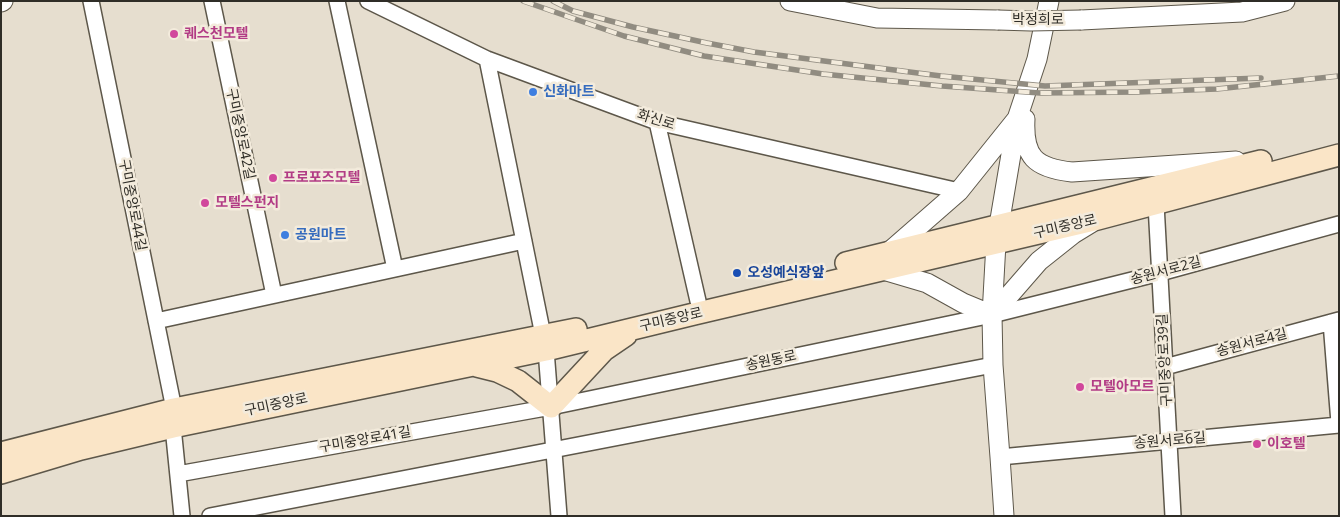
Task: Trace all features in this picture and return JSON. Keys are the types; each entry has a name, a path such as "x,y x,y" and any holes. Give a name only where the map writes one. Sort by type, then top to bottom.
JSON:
{"main road":[{"name":"구미중앙로","path":"1,473 174,418 474,365 629,318 997,234 1270,159 1339,142"},
{"name":"구미중앙로","path":"997,234 1094,220 1339,155"},
{"name":"구미중앙로","path":"1,453 545,343 636,328 885,261"},
{"path":"474,365 497,371 518,381 551,407 604,350 636,328"}],"street":[{"name":"구미중앙로44길","path":"91,1 174,418 182,516"},
{"name":"구미중앙로42길","path":"212,1 274,295"},
{"path":"337,1 395,269"},
{"name":"화신로","path":"368,1 487,59 657,122 959,191"},
{"name":"박정희로","path":"790,1 877,18 1030,21 1242,12 1285,1"},
{"path":"1049,1 1025,117 1024,134 1027,148 1032,158 1042,165 1055,170 1072,172 1270,159"},
{"path":"487,59 545,343 559,516"},
{"path":"1004,516 993,365 992,315 997,234 1017,119 1037,59"},
{"path":"992,315 963,303 885,261 959,191 1017,119"},
{"name":"구미중앙로","path":"657,122 698,301"},
{"name":"구미중앙로39길","path":"1156,204 1173,516"},
{"path":"992,315 1039,261 1094,220"},
{"name":"송원서로2길","path":"992,315 1160,273 1339,224"},
{"path":"156,321 524,242"},
{"name":"송원동로","path":"551,407 992,315"},
{"name":"송원서로4길","path":"1165,367 1335,321"},
{"name":"송원서로6길","path":"1000,457 1339,424 1335,321"},
{"path":"210,516 269,510 554,450 993,365"},
{"name":"구미중앙로41길","path":"178,474 551,407"}],"railway":[{"path":"523,1 624,36 704,56 823,74 942,86 1040,93 1138,92 1217,89 1339,76"},
{"path":"553,1 573,11 633,27 707,43 754,52 941,76 1045,86 1261,78"}],"place":[{"name":"퀘스천모텔","path":"174,34"},
{"name":"신화마트","path":"533,92"},
{"name":"프로포즈모텔","path":"273,178"},
{"name":"모텔스펀지","path":"205,203"},
{"name":"공원마트","path":"285,235"},
{"name":"오성예식장앞","path":"737,273"},
{"name":"모텔아모르","path":"1080,387"},
{"name":"이호텔","path":"1257,444"}]}
